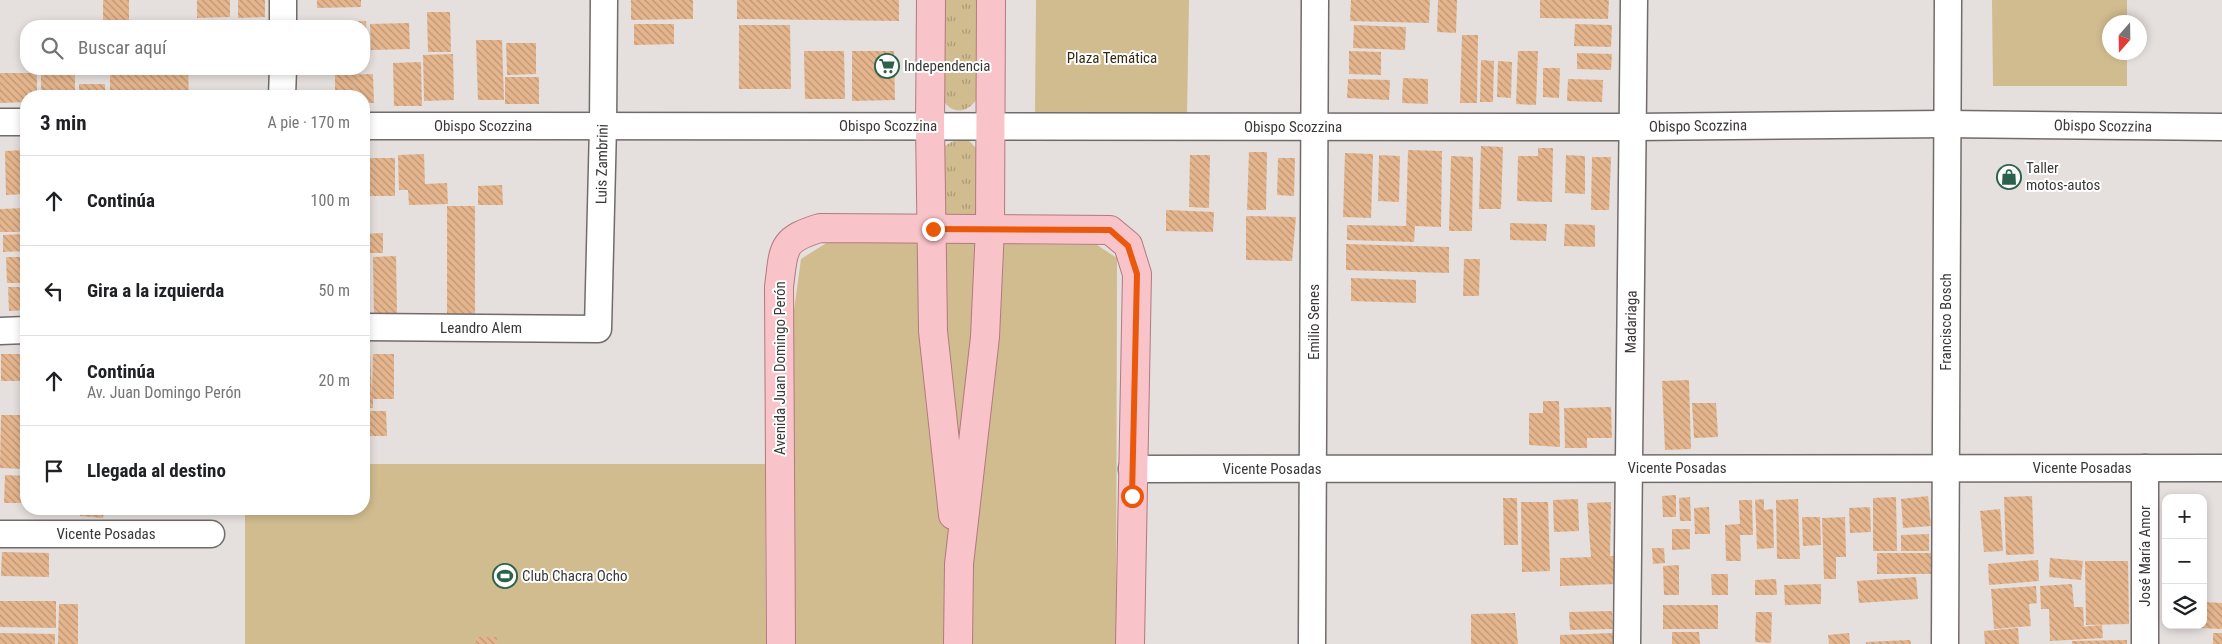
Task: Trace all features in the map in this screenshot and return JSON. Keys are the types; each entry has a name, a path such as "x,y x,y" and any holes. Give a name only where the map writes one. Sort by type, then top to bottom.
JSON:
{"main road":[{"path":"931,0 930,126 933,332 959,564"},
{"path":"958,644 959,564 985,337 990,228 992,0"},
{"name":"Avenida Juan Domingo Perón","path":"781,644 779,287 785,248 798,234 820,228 990,228"},
{"path":"990,228 1110,230 1128,246 1137,274 1130,644"}],"street":[{"path":"283,0 283,20"},
{"name":"Luis Zambrini","path":"598,328 604,0"},
{"name":"Emilio Senes","path":"1312,644 1315,0"},
{"name":"Madariaga","path":"1627,644 1634,0"},
{"name":"Francisco Bosch","path":"1946,644 1946,124 1948,0"},
{"path":"282,90 283,75"},
{"path":"0,122 20,122"},
{"name":"Obispo Scozzina","path":"370,126 1634,127 1946,124 2222,127"},
{"name":"Leandro Alem","path":"370,327 598,328"},
{"path":"0,330 20,330"},
{"name":"José María Amor","path":"2145,644 2146,468"},
{"name":"Vicente Posadas","path":"1132,469 2222,468"},
{"name":"Vicente Posadas","path":"0,534 211,534"}],"green space":[{"path":"942,0 977,0 977,99 969,107 960,110 951,108 943,100"},
{"name":"Plaza Temática","path":"1036,0 1189,0 1187,115 1035,115"},
{"path":"1992,0 2127,0 2127,15 2102,15 2102,60 2127,60 2127,86 1993,86"},
{"path":"957,139 968,140 976,148 979,209 976,217 943,218 943,147"},
{"path":"828,242 1097,245 1117,258 1116,644 794,644 794,310 801,259"},
{"name":"Club Chacra Ocho","path":"370,464 765,464 766,644 245,644 245,515 370,515"}],"building":[{"path":"103,0 129,0 129,20 103,20"},
{"path":"197,0 230,0 230,17 197,18"},
{"path":"238,0 265,0 265,17 238,18"},
{"path":"317,0 361,0 361,7 317,8"},
{"path":"631,0 693,0 693,19 631,20"},
{"path":"737,0 899,0 899,21 737,19"},
{"path":"1351,0 1430,0 1429,23 1350,21"},
{"path":"1438,0 1457,0 1456,33 1437,32"},
{"path":"1540,0 1609,0 1608,19 1540,18"},
{"path":"427,12 450,12 451,52 428,52"},
{"path":"409,23 410,49 371,50 370,24"},
{"path":"634,24 674,24 674,44 634,45"},
{"path":"1575,24 1612,25 1611,47 1574,46"},
{"path":"739,25 790,25 791,89 739,89"},
{"path":"1354,25 1406,27 1405,50 1353,48"},
{"path":"1462,35 1478,35 1477,103 1460,103"},
{"path":"476,40 502,40 504,100 478,100"},
{"path":"506,43 536,43 536,74 507,75"},
{"path":"804,51 844,51 845,99 805,99"},
{"path":"852,51 894,51 895,100 852,101"},
{"path":"1349,51 1381,52 1381,75 1349,74"},
{"path":"1518,51 1538,51 1536,105 1516,104"},
{"path":"1577,53 1612,54 1611,70 1577,69"},
{"path":"453,54 454,100 424,101 423,55"},
{"path":"1481,60 1494,61 1493,102 1480,102"},
{"path":"1498,61 1512,62 1511,98 1497,97"},
{"path":"421,62 422,106 394,106 393,63"},
{"path":"1543,68 1560,68 1559,98 1543,97"},
{"path":"0,73 37,75 37,90 20,90 20,102 0,103"},
{"path":"373,74 374,103 370,103 370,90 335,90 335,75"},
{"path":"41,75 75,75 75,90 41,90"},
{"path":"110,75 188,75 189,90 110,90"},
{"path":"505,77 539,77 539,104 505,104"},
{"path":"1403,78 1428,79 1428,104 1402,103"},
{"path":"1348,79 1390,80 1389,100 1347,98"},
{"path":"1568,79 1603,80 1602,102 1567,101"},
{"path":"79,84 105,84 105,90 79,90"},
{"path":"1481,146 1503,147 1501,209 1479,209"},
{"path":"1538,148 1553,148 1552,202 1517,201 1518,156 1538,156"},
{"path":"20,150 20,194 6,195 5,151"},
{"path":"1408,150 1442,151 1441,227 1415,226 1414,242 1347,240 1347,225 1406,226"},
{"path":"1249,152 1267,152 1266,210 1247,210"},
{"path":"1345,153 1373,154 1371,218 1343,217"},
{"path":"424,154 425,184 447,183 448,204 409,205 408,190 399,190 398,155"},
{"path":"1190,155 1210,155 1209,208 1189,207"},
{"path":"1379,155 1400,156 1399,202 1378,201"},
{"path":"1566,155 1585,156 1585,194 1565,193"},
{"path":"1451,156 1473,157 1472,231 1449,231"},
{"path":"1592,157 1611,157 1609,210 1591,210"},
{"path":"370,158 395,158 395,196 370,196"},
{"path":"1278,158 1295,158 1294,196 1277,195"},
{"path":"502,185 503,205 478,205 478,186"},
{"path":"447,206 475,206 475,322 447,322"},
{"path":"20,208 20,232 0,232 0,209"},
{"path":"1166,210 1214,212 1213,232 1166,231"},
{"path":"1246,216 1296,217 1292,261 1246,260"},
{"path":"1510,223 1547,224 1546,241 1510,240"},
{"path":"1565,224 1595,225 1595,247 1564,246"},
{"path":"383,233 383,253 370,253 370,234"},
{"path":"20,234 20,251 3,252 3,235"},
{"path":"1346,244 1449,247 1449,273 1346,270"},
{"path":"396,256 397,316 374,316 373,257"},
{"path":"6,257 20,257 20,283 7,283"},
{"path":"1464,259 1480,259 1479,296 1463,296"},
{"path":"1351,278 1416,280 1416,303 1351,301"},
{"path":"8,287 20,287 20,310 9,311"},
{"path":"370,351 372,395 373,354 394,354 394,399 373,399 373,408 370,408"},
{"path":"1,354 20,354 20,381 1,381"},
{"path":"1689,380 1691,449 1665,450 1662,381"},
{"path":"1543,401 1559,401 1560,447 1529,445 1529,413 1543,413"},
{"path":"1692,403 1716,403 1718,437 1694,438"},
{"path":"1611,407 1612,438 1587,438 1587,448 1565,448 1564,408"},
{"path":"370,411 386,411 387,436 370,436"},
{"path":"1,415 20,415 20,469 0,468"},
{"path":"5,475 20,476 20,503 4,503"},
{"path":"1676,495 1676,517 1663,517 1662,496"},
{"path":"1928,496 1931,526 1903,528 1901,499"},
{"path":"2032,496 2034,554 2006,555 2004,497"},
{"path":"1690,497 1691,521 1680,521 1679,498"},
{"path":"1896,497 1897,551 1873,551 1873,498"},
{"path":"1503,498 1517,498 1518,545 1504,545"},
{"path":"1578,499 1579,531 1554,532 1553,500"},
{"path":"1764,499 1764,510 1773,509 1774,548 1757,549 1755,500"},
{"path":"1798,499 1800,559 1777,559 1776,500"},
{"path":"1739,500 1752,500 1753,535 1740,535 1741,561 1726,561 1725,525 1740,524"},
{"path":"1521,502 1548,502 1550,571 1522,572"},
{"path":"1611,502 1610,556 1615,556 1616,584 1560,586 1560,558 1591,557 1587,503"},
{"path":"1709,507 1710,534 1695,534 1694,508"},
{"path":"1870,507 1871,532 1850,533 1849,508"},
{"path":"2000,509 2003,551 1984,552 1980,511"},
{"path":"80,515 103,515 103,518"},
{"path":"1802,517 1820,517 1821,545 1803,546"},
{"path":"1845,517 1846,557 1836,557 1836,579 1824,579 1822,518"},
{"path":"1672,529 1690,529 1690,549 1672,550"},
{"path":"1929,534 1929,551 1901,551 1901,535"},
{"path":"1652,548 1664,548 1665,563 1653,564"},
{"path":"2,552 49,553 49,577 1,576"},
{"path":"1877,553 1933,553 1933,574 1877,574"},
{"path":"2050,558 2083,561 2081,580 2049,577"},
{"path":"2038,560 2039,581 1989,585 1988,564"},
{"path":"2085,561 2128,561 2129,624 2086,625"},
{"path":"1679,565 1679,595 1664,595 1663,566"},
{"path":"1711,574 1728,574 1728,595 1712,595"},
{"path":"1916,577 1918,599 1859,603 1857,581"},
{"path":"1776,579 1777,595 1755,595 1755,580"},
{"path":"1821,584 1821,604 1785,605 1784,585"},
{"path":"2072,584 2074,607 2083,607 2084,626 2079,627 2102,625 2103,638 2050,641 2049,609 2041,609 2040,586"},
{"path":"2036,586 2037,603 2029,604 2031,626 1994,629 1991,589"},
{"path":"0,601 56,601 56,628 0,627"},
{"path":"2207,602 2222,603 2222,629 2207,628"},
{"path":"59,604 78,604 78,644 58,644"},
{"path":"1663,605 1718,605 1718,629 1663,629"},
{"path":"1612,611 1613,629 1570,630 1569,612"},
{"path":"1756,612 1772,612 1771,643 1755,642"},
{"path":"1515,613 1518,644 1471,644 1471,614"},
{"path":"2018,628 2019,644 1985,644 1984,631"},
{"path":"1672,632 1699,632 1700,644 1672,644"},
{"path":"0,633 55,634 55,644 0,644"},
{"path":"1613,633 1614,644 1560,644 1560,635"},
{"path":"1849,633 1850,644 1829,644 1828,635"},
{"path":"2213,633 2222,633 2222,644 2213,644"},
{"path":"476,637 497,637 497,644 476,644"},
{"path":"1910,640 1911,644 1866,644 1866,642"},
{"path":"2127,640 2127,644 2072,644 2072,641"}],"place":[{"name":"Independencia","path":"887,66"},
{"name":"Taller motos-autos","path":"2009,177"},
{"name":"Club Chacra Ocho","path":"505,576"}],"route":[{"path":"933,229 1110,230 1128,246 1137,274 1132,496"}]}
